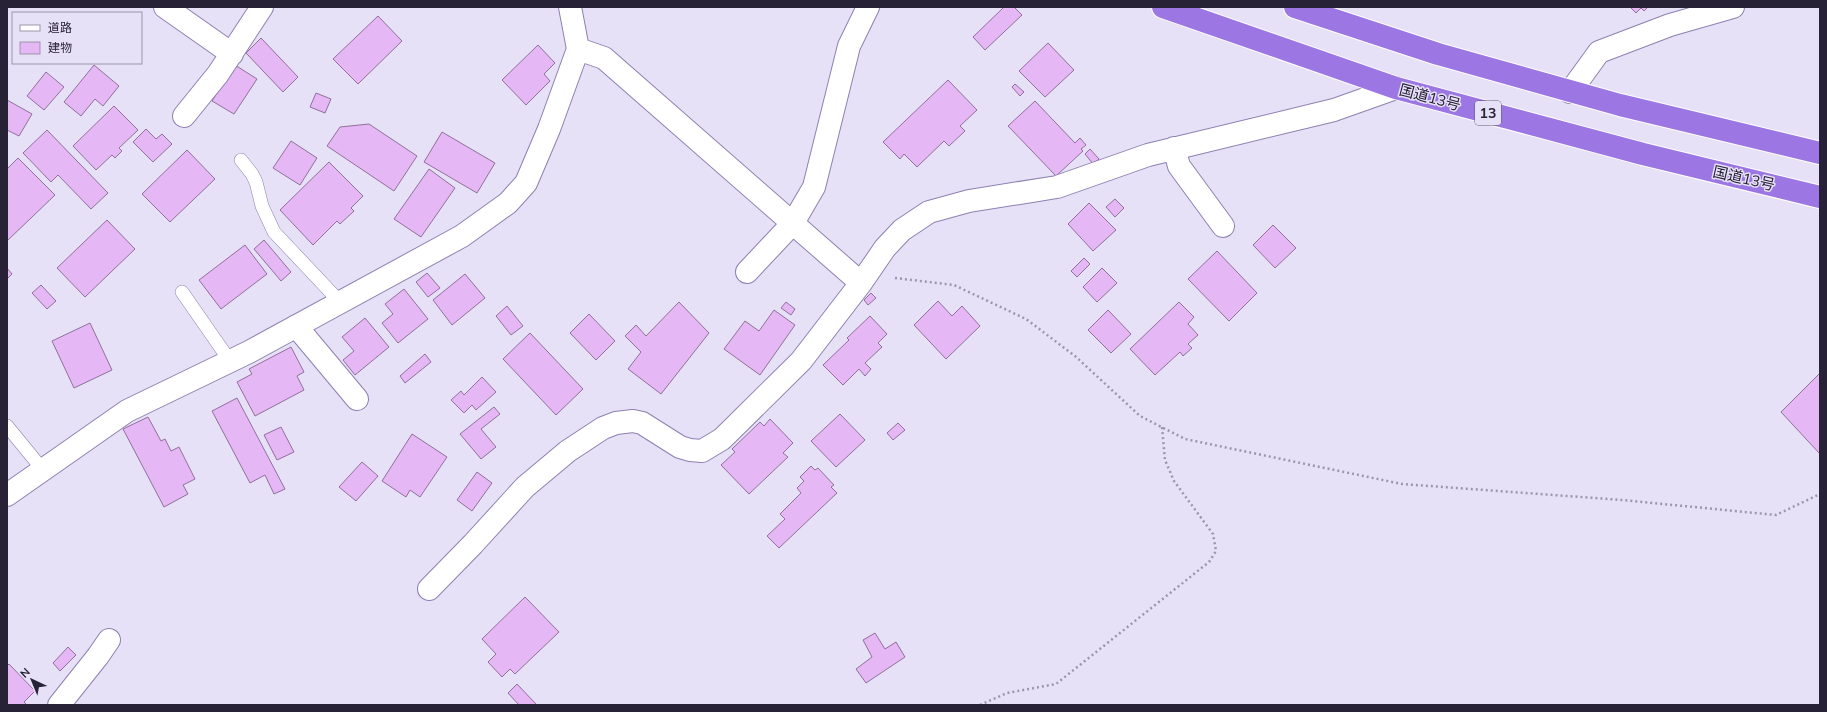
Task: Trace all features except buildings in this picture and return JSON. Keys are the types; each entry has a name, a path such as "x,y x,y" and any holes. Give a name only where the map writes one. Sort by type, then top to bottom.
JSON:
{"highway":[{"name":"国道13号","path":"1163,7 1396,88 1643,154 1820,197"},
{"path":"1295,7 1438,54 1620,106 1820,153"}],"street":[{"path":"165,7 232,54"},
{"path":"184,116 232,54 262,7"},
{"path":"7,495 127,411 230,361 462,236 508,202 526,183 549,129 578,49 570,7"},
{"path":"747,272 793,223 814,187 850,46 868,7"},
{"path":"1570,92 1599,52 1670,25 1733,7"},
{"path":"578,49 604,58 861,283"},
{"path":"429,589 525,487 568,451 602,428 616,423 633,421 642,423 680,446 690,450 702,451 722,439 801,361 861,283 885,248 902,230 929,212 969,201 1057,187 1148,155 1334,110 1396,88"},
{"path":"1174,148 1179,166 1223,226"},
{"path":"296,326 357,399"},
{"path":"59,705 94,662 109,640"}],"lane":[{"path":"241,160 252,174 256,182 262,206 274,232 340,302"},
{"path":"182,292 230,361"},
{"path":"7,426 42,470"}],"path":[{"path":"861,283 896,278 954,285 1026,319 1075,356 1140,416 1185,439 1402,484 1622,500 1776,515 1820,494"},
{"path":"980,705 1007,693 1056,684 1209,562 1216,551 1214,534 1174,481 1165,460 1162,427"}]}
